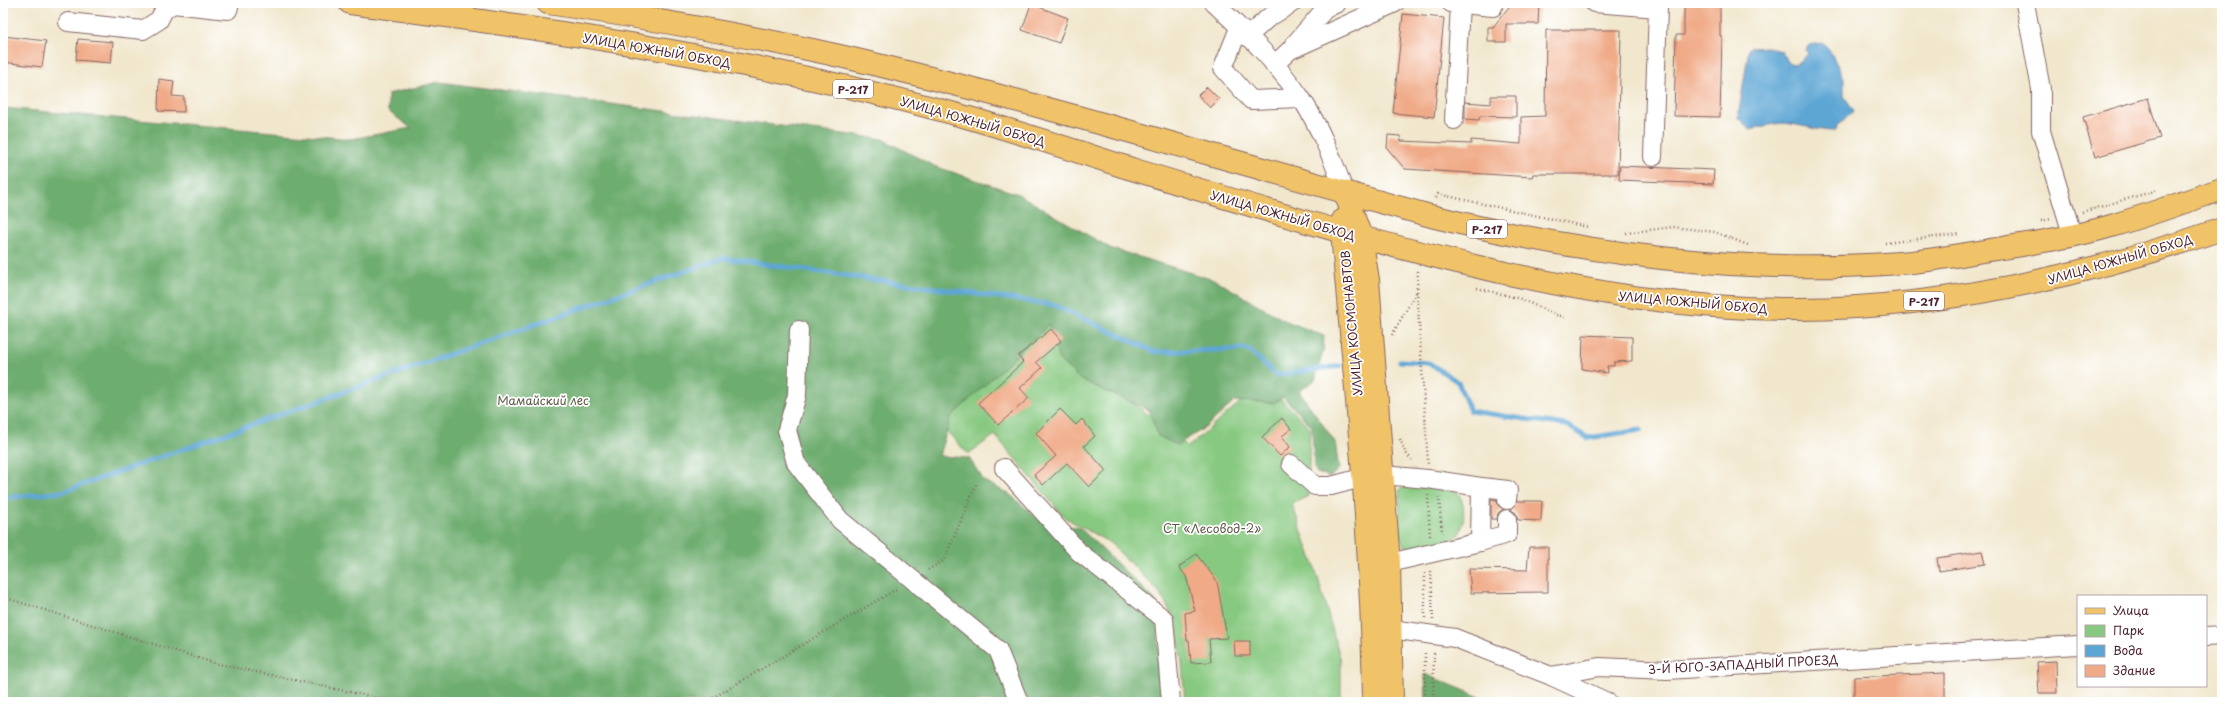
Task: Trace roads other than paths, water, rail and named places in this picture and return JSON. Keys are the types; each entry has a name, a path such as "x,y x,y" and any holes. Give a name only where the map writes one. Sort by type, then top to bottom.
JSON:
{"main road":[{"name":"УЛИЦА ЮЖНЫЙ ОБХОД","path":"350,3 559,34 713,59 838,85 965,117 1352,235 1524,278 1618,296 1726,307 1797,310 1933,300 2003,289 2071,275 2222,229"},
{"name":"Р-217","path":"548,3 726,32 844,57 972,89 1431,216 1506,233 1632,255 1722,264 1775,267 1841,267 1902,263 2042,242 2069,225 2109,226 2222,189"},
{"name":"УЛИЦА КОСМОНАВТОВ","path":"1344,193 1352,235 1374,476 1389,563 1392,629 1392,702"},
{"name":"УЛИЦА КОСМОНАВТОВ","path":"1374,476 1374,702"}],"street":[{"path":"68,22 143,30 159,20 164,10 173,4 228,10 230,3"},
{"path":"1214,3 1274,65 1300,98 1320,131 1344,193"},
{"path":"1292,3 1243,33 1223,68 1251,100 1300,98"},
{"path":"1274,65 1290,50 1325,9 1337,3"},
{"path":"1290,50 1395,3"},
{"path":"1454,120 1456,3 1493,7"},
{"path":"1594,3 1658,8 1652,157"},
{"path":"2025,3 2041,89 2041,131 2069,225"},
{"path":"799,330 797,395 787,430 796,463 840,520 998,650 1019,702"},
{"path":"1290,464 1315,486 1332,486 1374,476 1428,479 1508,490 1508,500"},
{"path":"1004,468 1078,552 1164,619 1171,702"},
{"path":"1480,542 1481,487"},
{"path":"1389,563 1480,542 1507,534 1507,519"},
{"path":"1392,629 1455,638 1551,676 1607,702"},
{"path":"2207,637 2222,636"},
{"name":"3-Й ЮГО-ЗАПАДНЫЙ ПРОЕЗД","path":"1551,676 1599,667 1667,670 2077,645"}],"water":[{"path":"1823,43 1829,49 1844,78 1844,96 1854,111 1839,124 1835,131 1786,123 1750,129 1738,118 1749,48 1768,47 1781,51 1789,63 1796,64 1808,54 1806,49 1809,45"}],"waterway":[{"path":"3,498 62,492 722,258 1054,305 1155,352 1248,349 1276,375 1340,366"},
{"path":"1400,361 1429,363 1458,382 1470,411 1566,425 1588,438 1641,430"}],"park label":[{"name":"Мамайский лес","path":"543,400"},
{"name":"СТ «Лесовод-2»","path":"1212,528"}]}
